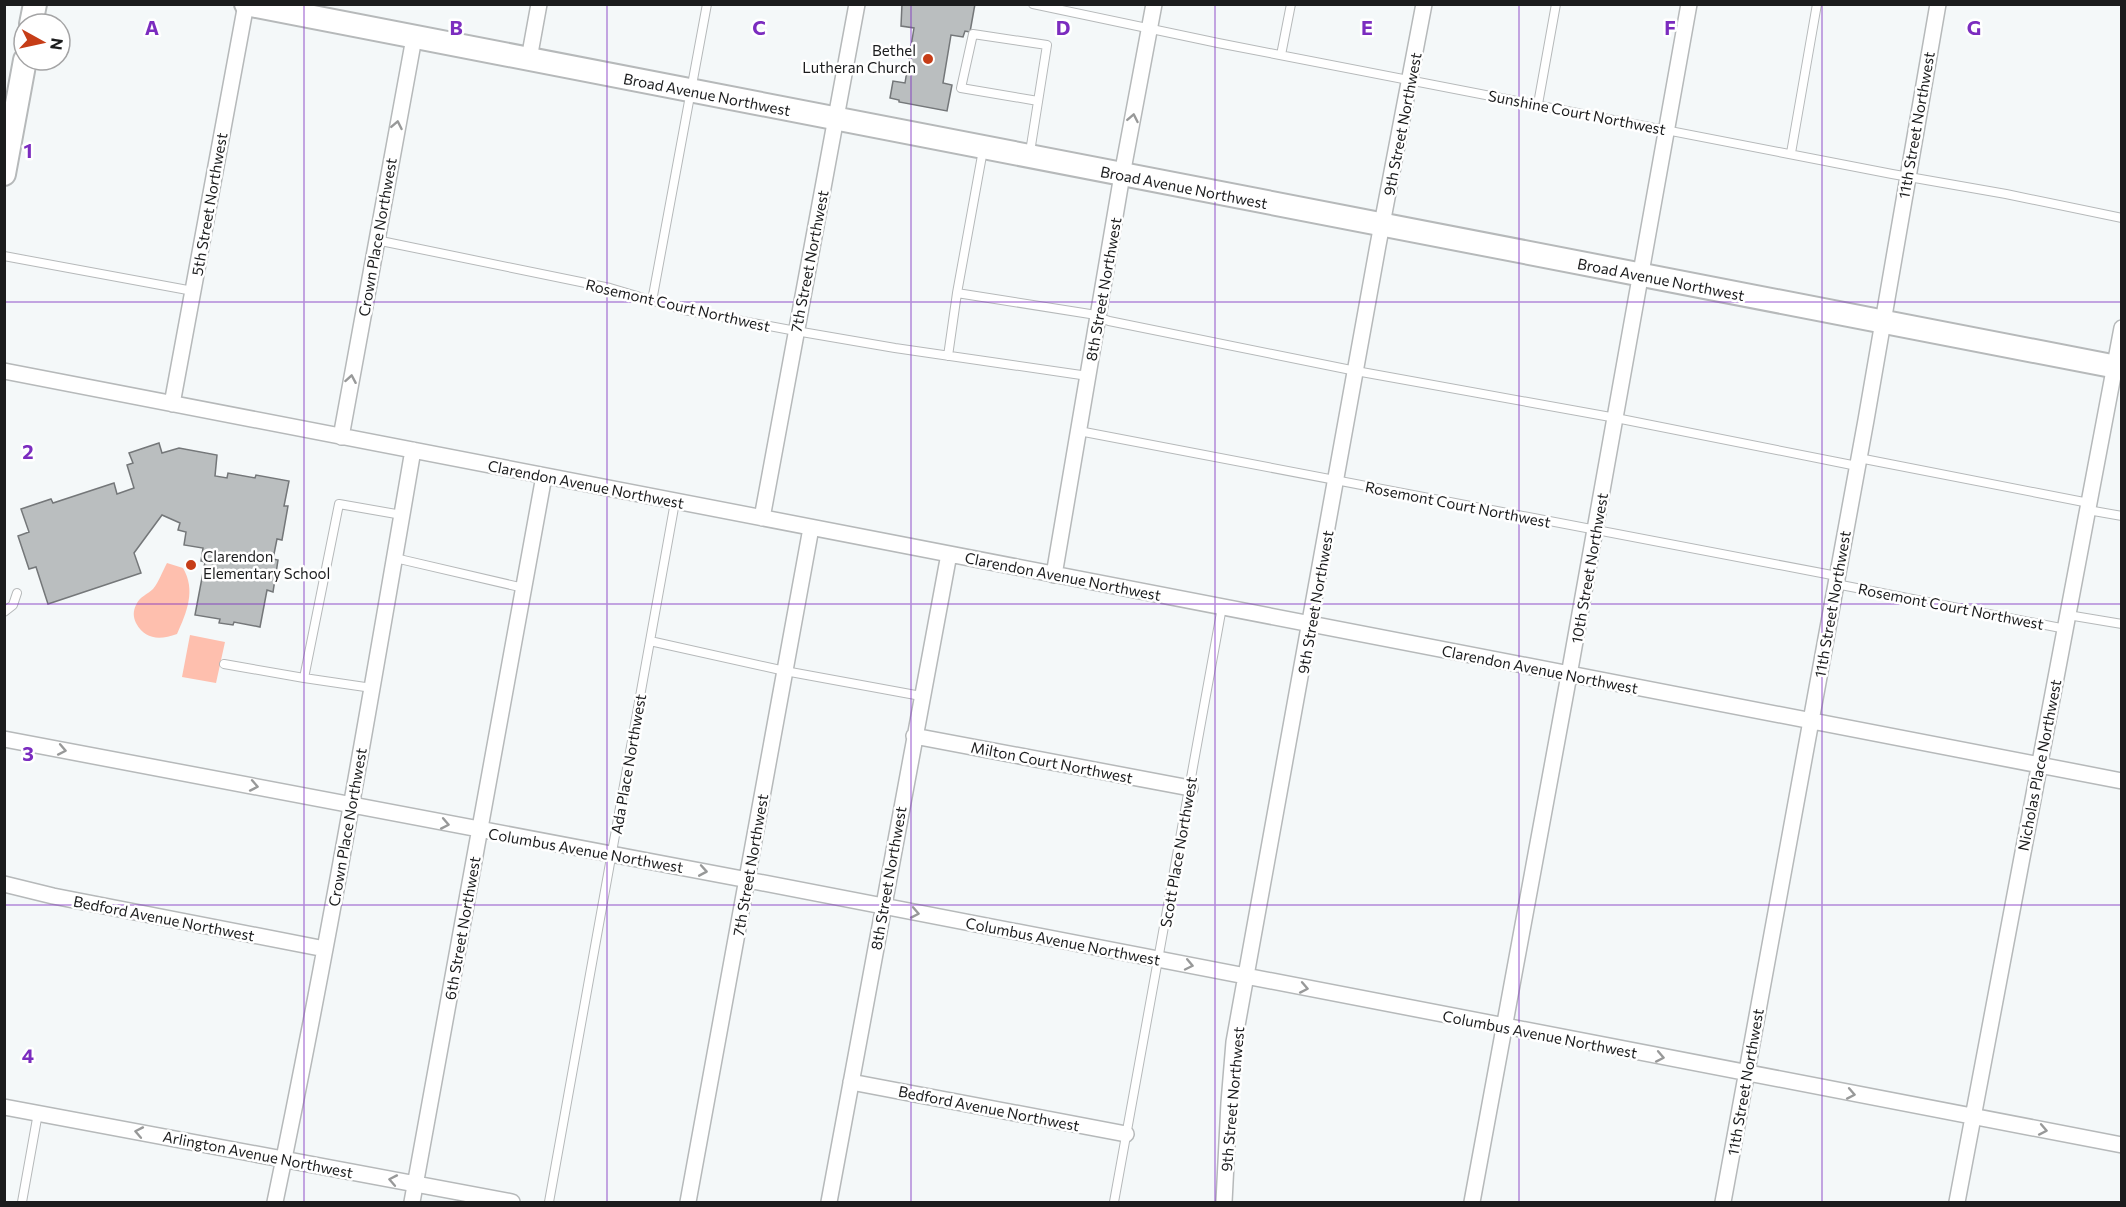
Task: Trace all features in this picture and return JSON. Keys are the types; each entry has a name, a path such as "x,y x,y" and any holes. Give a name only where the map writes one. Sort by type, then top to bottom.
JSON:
{"street":[{"path":"529,60 539,4"},
{"name":"7th Street Northwest","path":"762,518 857,4"},
{"name":"8th Street Northwest","path":"1054,575 1122,175 1154,4"},
{"name":"9th Street Northwest","path":"1224,1203 1234,1042 1424,4"},
{"name":"10th Street Northwest","path":"1472,1203 1616,418 1689,4"},
{"name":"11th Street Northwest","path":"1723,1203 1837,580 1938,4"},
{"name":"Broad Avenue Northwest","path":"252,5 2118,368"},
{"name":"5th Street Northwest","path":"172,404 252,5"},
{"name":"Crown Place Northwest","path":"341,436 414,38"},
{"path":"4,174 23,72"},
{"name":"Nicholas Place Northwest","path":"1958,1203 2038,765 2118,368 2121,328"},
{"name":"Clarendon Avenue Northwest","path":"4,371 2121,782"},
{"name":"Crown Place Northwest","path":"275,1203 352,805 413,450"},
{"name":"6th Street Northwest","path":"412,1203 544,476"},
{"name":"7th Street Northwest","path":"688,1203 812,528"},
{"name":"8th Street Northwest","path":"829,1203 949,554"},
{"name":"Milton Court Northwest","path":"914,736 1190,788"},
{"name":"Columbus Avenue Northwest","path":"4,740 748,880 2121,1145"},
{"name":"Bedford Avenue Northwest","path":"4,884 53,896 325,950"},
{"name":"Bedford Avenue Northwest","path":"851,1082 1126,1134"},
{"name":"Arlington Avenue Northwest","path":"4,1107 512,1203"}],"lane":[{"path":"652,301 707,4"},
{"name":"Sunshine Court Northwest","path":"1033,4 1281,55 2121,218"},
{"path":"1281,55 1291,4"},
{"path":"1538,104 1556,4"},
{"path":"1791,153 1817,4"},
{"path":"1029,157 1038,101 1047,45 973,34 961,88 1038,101"},
{"path":"948,356 957,293 984,148"},
{"name":"Rosemont Court Northwest","path":"376,240 609,288 684,310 948,356 1088,376"},
{"path":"4,256 193,291"},
{"path":"957,293 1090,314 1120,324 1356,371 1858,462 2089,506 2121,516"},
{"name":"Rosemont Court Northwest","path":"1079,431 1837,580 2067,622 2121,624"},
{"name":"Ada Place Northwest","path":"549,1203 675,502"},
{"path":"304,678 339,504 402,515"},
{"path":"395,558 524,588"},
{"path":"4,612 13,605 17,593"},
{"name":"Scott Place Northwest","path":"1114,1203 1222,607"},
{"path":"650,641 785,671 921,696"},
{"path":"224,664 372,688"},
{"path":"22,1203 38,1113"}],"shaded area":[{"path":"167,563 183,568 189,584 189,601 177,634 159,638 148,636 135,621 134,612 140,600 155,586"},
{"path":"190,635 225,642 216,683 182,677"}],"building":[{"name":"Bethel Lutheran Church","path":"902,4 975,4 970,32 965,31 963,37 951,35 943,83 952,85 947,111 899,102 899,100 890,98 893,81 905,83 914,28 901,26"},
{"path":"159,443 162,453 179,448 217,455 215,476 227,478 228,473 289,481 284,506 288,506 282,540 277,539 273,559 278,560 273,592 267,590 260,627 234,622 233,625 219,623 220,619 195,615 205,562 201,561 203,548 184,545 186,532 178,530 180,523 162,515 134,553 141,573 48,604 36,567 29,569 18,536 29,532 21,509 51,499 53,503 114,483 117,494 134,488 127,465 133,463 129,453"}],"place":[{"name":"Bethel Lutheran Church","path":"928,59"},
{"name":"Clarendon Elementary School","path":"191,565"}]}
